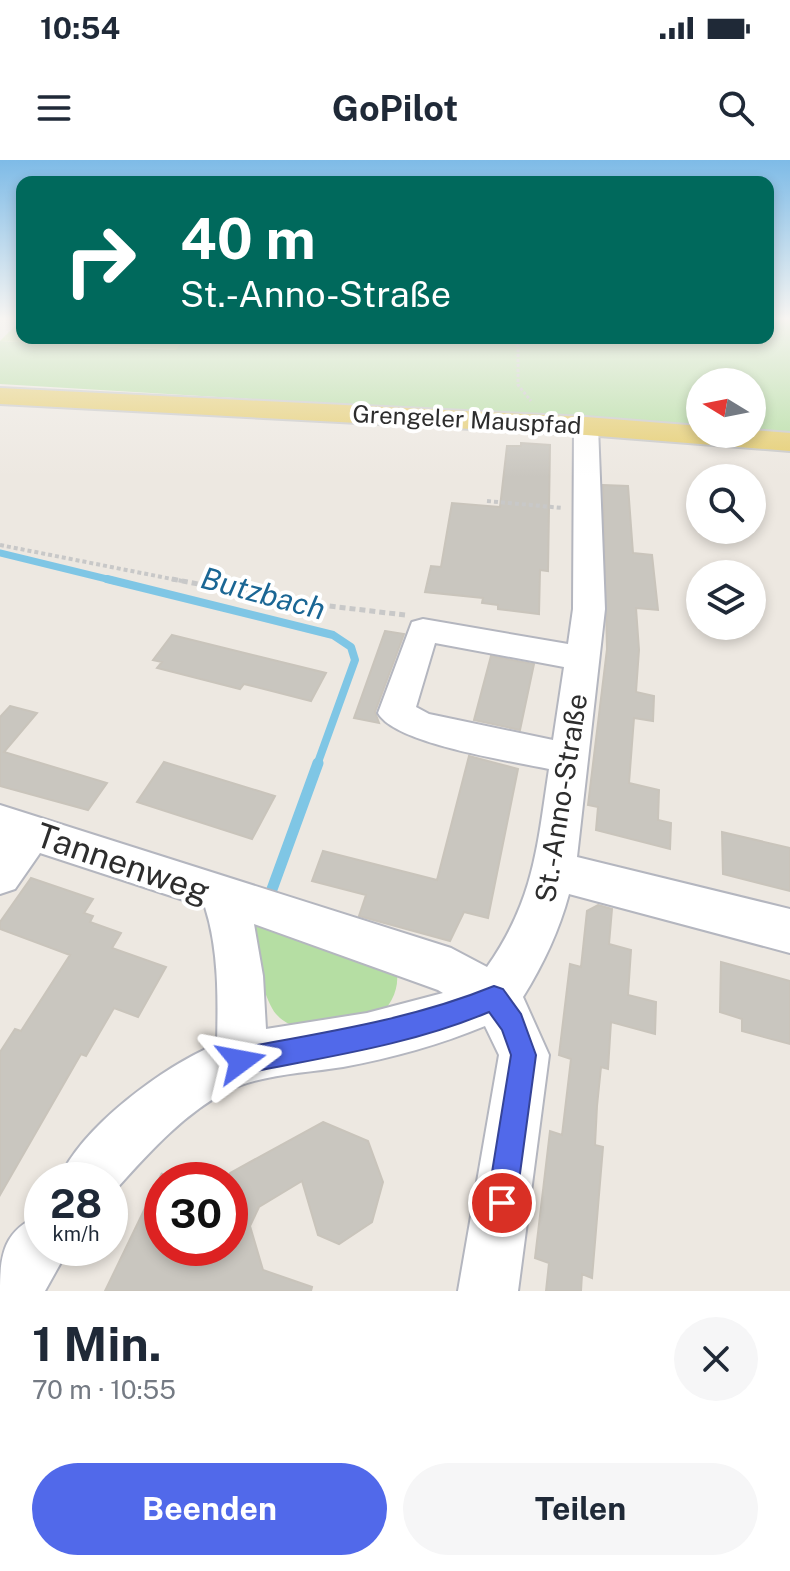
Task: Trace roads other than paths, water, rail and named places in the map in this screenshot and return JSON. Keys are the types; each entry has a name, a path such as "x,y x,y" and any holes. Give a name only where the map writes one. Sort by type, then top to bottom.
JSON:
{"main road":[{"name":"Grengeler Mauspfad","path":"0,396 586,426 790,442"}],"street":[{"name":"St.-Anno-Straße","path":"494,998 521,958 541,917 554,871 589,609 586,426"},
{"path":"569,759 421,726 396,713 423,630 583,659"},
{"path":"0,875 16,827"},
{"name":"Tannenweg","path":"16,827 222,893 233,920 242,973 241,1061"},
{"path":"554,871 790,931"},
{"path":"222,893 451,971 494,998 512,1023 524,1055 488,1291"},
{"path":"104,1162 136,1127 202,1077 241,1061 388,1032 454,1015 494,998"},
{"path":"11,1291 27,1266"}],"waterway":[{"name":"Butzbach","path":"0,553 115,581"},
{"name":"Butzbach","path":"107,579 333,635 351,647 355,660 317,765"},
{"name":"Butzbach","path":"271,892 318,763"}]}
